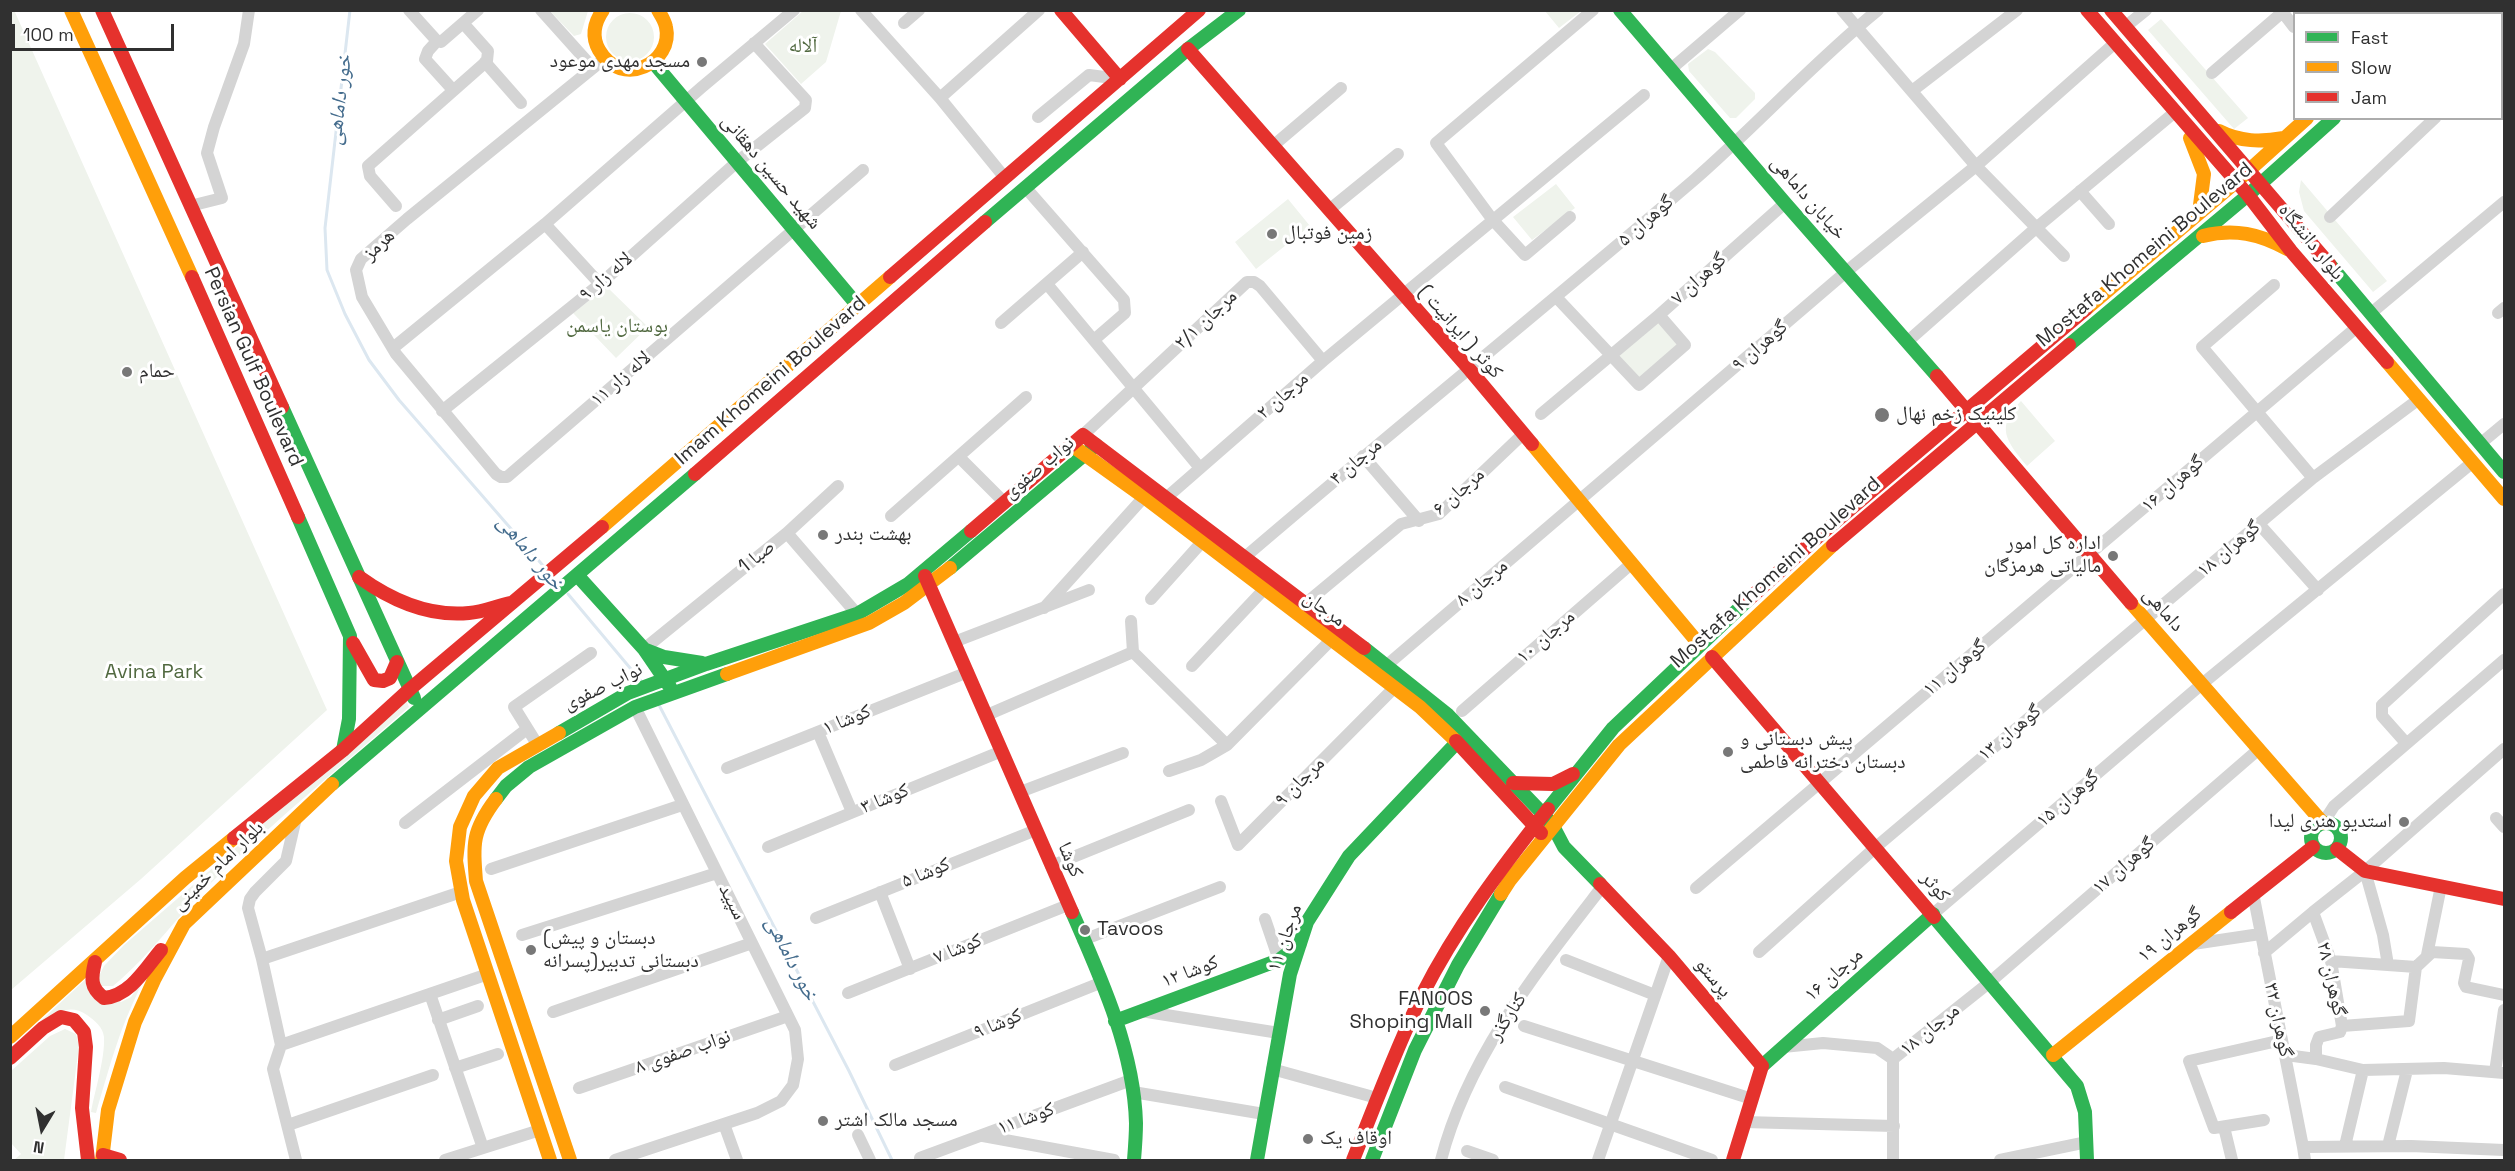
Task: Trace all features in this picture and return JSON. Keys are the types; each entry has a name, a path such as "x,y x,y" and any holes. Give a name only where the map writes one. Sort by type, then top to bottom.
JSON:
{"main road":[{"name":"Persian Gulf Boulevard","path":"71,10 246,396 350,636 349,719 343,750"},
{"name":"Persian Gulf Boulevard","path":"102,10 397,662 421,710"},
{"path":"603,10 594,29 599,63 626,71 637,70 653,62 665,47 667,35 660,11"},
{"path":"1061,10 1120,79"},
{"name":"Imam Khomeini Boulevard","path":"343,750 410,689 538,582 1199,10"},
{"name":"Imam Khomeini Boulevard","path":"296,817 1025,187 1188,49 1239,10"},
{"name":"خیابان داماهی","path":"1620,10 1976,422"},
{"name":"بلوار دانشگاه","path":"2087,10 2248,195 2291,251 2505,499"},
{"name":"بلوار دانشگاه","path":"2111,10 2261,183 2505,472"},
{"name":"کوثر ( ایرانیت )","path":"1188,49 1470,370 1699,644"},
{"name":"شهید حسین دهقانی","path":"653,62 858,306"},
{"path":"2179,116 2205,170 2199,213"},
{"name":"Mostafa Khomeini Boulevard","path":"1353,1161 1377,1098 1423,994 1477,902 1534,826 1613,728 1699,644 1821,534 2236,182 2305,120"},
{"name":"Mostafa Khomeini Boulevard","path":"1372,1161 1415,1050 1458,965 1510,880 1619,745 1827,550 1976,422 2248,195 2332,120"},
{"path":"2212,127 2228,136 2245,141 2266,142 2285,138"},
{"path":"2289,158 2280,179 2280,192 2284,207 2296,227"},
{"path":"2197,238 2214,232 2241,231 2274,241 2291,251"},
{"name":"داماهی","path":"1976,422 2323,823"},
{"name":"مرجان","path":"1083,435 1387,665 1448,715 1462,738 1534,826 1549,832"},
{"name":"نواب صفوی","path":"550,1161 461,892 456,861 460,827 474,796 492,773 537,744 631,691 857,614 908,584 1083,435"},
{"name":"مرجان","path":"1071,445 1144,497 1265,591 1462,738 1513,783 1544,815 1549,832"},
{"name":"نواب صفوی","path":"570,1161 473,867 474,847 482,818 506,786 529,767 640,706 869,623 895,610 930,585 1096,445"},
{"name":"کوشا","path":"923,572 1052,866 1115,1021 1132,1086 1136,1124 1134,1161"},
{"path":"358,576 384,594 422,609 441,613 470,613 515,601"},
{"path":"574,578 644,649 671,694"},
{"path":"350,636 374,680 382,682 389,680 394,674 397,662"},
{"path":"644,649 664,657 706,664"},
{"name":"کوثر","path":"1712,657 2053,1055 2081,1091 2087,1142 2086,1161"},
{"path":"631,691 640,706"},
{"name":"مرجان ۱۱","path":"1257,1161 1290,974 1311,915 1348,856 1462,738"},
{"name":"بلوار امام خمینی","path":"10,1037 185,878 343,750"},
{"path":"1513,783 1553,784 1578,771"},
{"name":"بلوار امام خمینی","path":"103,1158 108,1110 135,1022 184,924 296,817"},
{"path":"2323,823 2329,823 2340,831 2340,844 2337,849 2324,854 2313,847 2310,838 2312,830 2323,823"},
{"name":"پرستو","path":"1549,832 1669,956 1762,1066"},
{"name":"گوهران ۱۹","path":"2053,1055 2313,847"},
{"path":"2337,849 2365,871 2501,895"},
{"name":"مرجان ۱۶","path":"1762,1066 1933,914"},
{"path":"95,962 91,981 93,989 100,997 110,999 120,996 184,924"},
{"name":"کوشا ۱۲","path":"1115,1021 1279,960 1300,944"},
{"path":"488,974 506,968"},
{"path":"10,1058 43,1028 62,1017 74,1020 84,1032 86,1047 82,1108 87,1161"},
{"path":"1733,1161 1762,1066"},
{"path":"540,1130 556,1124"},
{"path":"103,1158 115,1156 120,1161"}],"street":[{"path":"190,206 222,198 207,153 244,44 249,10"},
{"path":"409,10 440,41"},
{"path":"453,90 425,59 428,51 477,10"},
{"path":"542,10 599,63"},
{"path":"393,348 545,224 686,100 794,10"},
{"path":"861,10 940,98 1005,178"},
{"path":"904,23 919,10"},
{"path":"940,98 1039,10"},
{"path":"1570,217 1525,255 1492,219 1436,143 1593,10"},
{"path":"1671,69 1740,10"},
{"path":"1842,10 1976,166 2064,256"},
{"name":"گوهران ۵","path":"1470,370 1735,144 1856,28 1878,10"},
{"path":"1912,91 2017,10"},
{"path":"2125,27 2146,10"},
{"path":"2212,74 2282,11 2293,25"},
{"path":"396,206 370,176 368,166 488,58 488,51 463,23"},
{"name":"لاله زار ۹","path":"442,411 600,284 737,162 805,108 807,104 754,43"},
{"name":"گوهران ۹","path":"1578,502 1847,271 1976,166 2115,43"},
{"path":"485,62 521,103"},
{"name":"هرمز","path":"501,477 442,411 393,348 362,297 356,270 362,258 407,219 599,63"},
{"path":"1038,117 1089,75 1120,79"},
{"path":"1274,145 1341,88"},
{"name":"مرجان ۲","path":"1166,498 1323,361 1644,94"},
{"path":"1908,341 2080,191 2179,116"},
{"path":"2330,217 2433,120"},
{"path":"1329,210 1398,154"},
{"name":"لاله زار ۱۱","path":"501,477 507,477 512,473 863,170"},
{"path":"1025,187 1124,300 1125,313 1099,344"},
{"path":"2080,191 2109,224"},
{"path":"2370,314 2505,202"},
{"name":"گوهران ۷","path":"1541,414 1659,315 1785,203"},
{"path":"545,224 600,284"},
{"path":"1001,323 1083,252"},
{"name":"مرجان ۲/۱","path":"1083,435 1246,282 1254,282 1260,286 1323,361"},
{"path":"1047,284 1200,468"},
{"path":"2274,285 2202,347 2313,478"},
{"path":"1557,298 1639,385 1686,345 1659,315"},
{"name":"گوهران ۱۶","path":"2090,555 2357,327"},
{"name":"مرجان ۴","path":"1245,557 1363,456 1470,370"},
{"path":"891,516 1026,397"},
{"name":"گوهران ۱۸","path":"2145,619 2313,478 2419,399"},
{"path":"2480,444 2505,424"},
{"name":"مرجان ۶","path":"1305,603 1401,524 1439,514 1522,435"},
{"path":"1363,456 1419,521"},
{"path":"959,457 1005,503"},
{"name":"گوهران ۱۵","path":"1933,914 2202,684 2473,462"},
{"path":"787,533 838,486"},
{"path":"1044,608 1144,497"},
{"name":"مرجان ۸","path":"1387,665 1578,502"},
{"path":"2259,524 2318,590"},
{"name":"صبا 1","path":"644,649 787,533 857,614"},
{"path":"1151,599 1202,542"},
{"name":"گوهران ۱۱","path":"1696,888 2090,555"},
{"name":"مرجان ۱۰","path":"1462,711 1631,564"},
{"path":"1192,666 1274,579"},
{"path":"954,642 1089,590"},
{"path":"2406,743 2382,716 2382,705 2505,594"},
{"name":"گوهران ۱۳","path":"1759,952 1876,847 2145,619"},
{"path":"1131,621 1133,652 1227,745"},
{"path":"1168,771 1201,760 1227,745 1332,639"},
{"path":"987,715 1133,652"},
{"path":"537,744 514,707 591,653"},
{"path":"2323,823 2334,806 2505,660"},
{"name":"کوشا ۱","path":"727,768 968,672"},
{"name":"مرجان ۹","path":"1221,801 1238,844 1395,688"},
{"name":"سپید","path":"640,706 682,805 795,1030 798,1059 793,1085 781,1101 757,1113 724,1124"},
{"path":"405,823 527,729"},
{"path":"818,732 852,812"},
{"name":"گوهران ۱۷","path":"1990,982 2259,749"},
{"path":"2264,953 2365,871 2504,749"},
{"name":"کوشا ۳","path":"768,847 1002,751"},
{"path":"1020,792 1123,753"},
{"path":"491,868 682,805"},
{"path":"1052,866 1189,810"},
{"path":"296,817 286,861 250,899 248,908 281,1045 273,1069 296,1161"},
{"name":"کوشا ۵","path":"816,918 1036,830"},
{"path":"2365,871 2383,935 2388,965"},
{"path":"522,935 717,873"},
{"path":"2427,955 2441,886"},
{"path":"1083,940 1220,887"},
{"name":"کنارگذر","path":"1441,1161 1468,1083 1496,1033 1551,954 1602,887"},
{"path":"880,891 910,969"},
{"path":"262,959 461,892"},
{"name":"گوهران ۳۲","path":"2253,893 2305,1161"},
{"name":"کوشا ۷","path":"848,993 1068,905"},
{"name":"گوهران ۲۸","path":"2313,912 2331,962 2342,1026 2340,1032 2319,1037 2316,1045 2316,1059"},
{"path":"1265,919 1279,960"},
{"path":"2189,945 2260,934"},
{"path":"553,1012 752,943"},
{"path":"2342,1026 2409,1021 2416,967 2427,955 2438,951 2466,954 2469,959 2464,983 2466,987 2505,995"},
{"path":"1598,1161 1669,956"},
{"path":"1566,960 1655,995"},
{"path":"2331,962 2416,967"},
{"path":"281,1045 488,974"},
{"name":"مرجان ۱۸","path":"1893,1161 1893,1059 1990,982"},
{"name":"کوشا ۹","path":"895,1065 1100,983"},
{"path":"430,994 483,1148"},
{"path":"438,1020 478,1006"},
{"path":"2286,1055 2316,1059 2363,1070 2444,1068 2500,1073 2505,1010"},
{"path":"1140,1011 1279,1033"},
{"name":"نواب صفوی ۸","path":"579,1088 788,1016"},
{"path":"1524,1026 1752,1099"},
{"path":"2264,1120 2214,1128 2189,1061 2282,1040"},
{"path":"1782,1047 1823,1044 1877,1048 1893,1059"},
{"path":"455,1068 498,1054"},
{"path":"1272,1069 1377,1098"},
{"path":"2344,1146 2363,1070"},
{"path":"2388,1146 2407,1070"},
{"path":"288,1125 433,1075"},
{"path":"1132,1086 1264,1113"},
{"name":"کوشا ۱۱","path":"920,1158 1132,1086"},
{"path":"1504,1087 1712,1161"},
{"path":"1744,1122 1894,1126"},
{"path":"615,1161 724,1124 737,1161"},
{"path":"2224,1127 2232,1161"},
{"path":"445,1161 540,1130"},
{"path":"858,1135 870,1161"},
{"path":"981,1136 1114,1161"},
{"path":"2000,1161 2087,1142"},
{"path":"2303,1147 2410,1146 2505,1150"},
{"path":"2409,1161 2410,1146"},
{"path":"1467,1151 1493,1161"}],"green space":[{"name":"Avina Park","path":"14,10 327,710 141,879 11,990 10,11"},
{"path":"550,11 588,11 581,34 574,36"},
{"name":"آلاله","path":"803,11 841,11 826,62 801,84 765,44"},
{"path":"1545,11 1581,11 1559,28"},
{"path":"625,13 635,13 650,23 654,37 650,51 644,57 635,61 625,61 610,51 606,42 606,32 616,17"},
{"path":"2161,19 2248,118 2234,129 2148,30"},
{"path":"1708,49 1715,52 1755,93 1755,99 1736,118 1730,118 1689,71 1688,64"},
{"path":"2301,180 2387,281 2373,292 2304,211 2299,192"},
{"path":"1556,184 1575,208 1532,240 1513,217"},
{"name":"زمین فوتبال","path":"1288,199 1310,226 1256,269 1235,242"},
{"name":"بوستان یاسمن","path":"607,287 648,327 616,358 573,313"},
{"path":"1659,320 1680,345 1639,380 1618,355"},
{"path":"2021,401 2055,441 2027,466 2006,434 2008,419"},
{"path":"406,700 409,707 240,855 204,890 127,974 113,986 101,986 98,978 104,966 124,945"},
{"path":"145,978 122,1028 96,1113 91,1112 103,1055 104,1037 100,1027 80,1011 66,1010 52,1015 33,1028 86,979 121,1002 131,997"},
{"path":"65,1029 76,1034 79,1046 64,1160 14,1160 21,1154 11,1143 11,1071 50,1036"}],"waterway":[{"name":"خور داماهی","path":"350,10 325,228 327,270 345,314 369,360 399,400 546,569"},
{"name":"خور داماهی","path":"568,594 641,681"},
{"name":"خور داماهی","path":"659,705 849,1071 892,1160"}],"traffic: fast":[{"path":"985,222 1188,49 1239,10"},
{"path":"1620,10 1937,376"},
{"path":"653,62 858,306"},
{"path":"2069,345 2248,195 2332,120"},
{"path":"2330,265 2504,472"},
{"path":"282,407 414,698"},
{"path":"950,568 1096,445"},
{"path":"332,784 695,474"},
{"path":"298,517 350,636 349,719 343,750"},
{"path":"559,733 628,693 706,664 857,614 908,584 971,531"},
{"path":"577,575 644,649 670,687"},
{"path":"1548,809 1613,728 1749,599"},
{"path":"1364,648 1448,715 1544,815 1553,826 1564,847 1600,884"},
{"path":"646,650 664,657 702,663"},
{"path":"496,799 506,786 529,767 635,707 727,674"},
{"path":"1257,1160 1290,974 1307,922 1349,856 1463,736"},
{"path":"2326,823 2337,827 2341,838 2337,849 2326,853 2315,849 2311,838 2315,827 2326,823"},
{"path":"1372,1160 1415,1050 1458,965 1501,894"},
{"path":"1072,912 1094,963 1123,1042 1134,1096 1136,1123 1134,1160"},
{"path":"1762,1066 1933,914"},
{"path":"1934,917 2077,1086 2085,1112 2087,1160"},
{"path":"1115,1021 1279,960 1300,944"}],"traffic: slow":[{"path":"71,10 192,277"},
{"path":"603,10 597,20 595,30 595,40 599,50 609,62 620,68 632,70 644,67 662,51 666,40 666,27 658,10"},
{"path":"2086,309 2236,182 2305,120"},
{"path":"2219,131 2251,140 2284,138"},
{"path":"2190,138 2204,174 2199,213"},
{"path":"2203,236 2225,233 2246,234 2257,236 2287,249"},
{"path":"602,527 890,277"},
{"path":"2387,362 2504,499"},
{"path":"1532,444 1699,644"},
{"path":"1077,449 1144,497 1420,707 1456,741"},
{"path":"1501,894 1619,745 1833,545"},
{"path":"727,674 869,623 904,603 950,568"},
{"path":"2131,603 2323,823"},
{"path":"550,1160 463,900 456,861 460,827 474,796 498,768 559,733"},
{"path":"102,1160 108,1110 135,1022 184,924 332,784"},
{"path":"496,799 478,829 474,857 476,881 570,1160"},
{"path":"10,1037 185,878 234,838"},
{"path":"2053,1055 2231,912"}],"traffic: jam":[{"path":"102,10 282,407"},
{"path":"1061,10 1120,79"},
{"path":"890,277 1199,10"},
{"path":"2087,10 2248,195 2291,251 2387,362"},
{"path":"2111,10 2330,265"},
{"path":"1188,49 1470,370 1532,444"},
{"path":"695,474 985,222"},
{"path":"192,277 298,517"},
{"path":"1749,599 1821,534 2086,309"},
{"path":"1833,545 2069,345"},
{"path":"1937,376 2131,603"},
{"path":"971,531 1083,435 1364,648"},
{"path":"234,838 343,750 410,689 602,527"},
{"path":"925,576 1072,912"},
{"path":"359,577 397,600 439,612 454,614 474,612 510,603"},
{"path":"353,643 374,680 383,681 390,678 397,662"},
{"path":"1712,657 1934,917"},
{"path":"1456,741 1541,833"},
{"path":"1513,783 1553,784 1573,774"},
{"path":"1353,1160 1403,1035 1435,970 1480,899 1548,809"},
{"path":"2231,912 2313,847"},
{"path":"2337,849 2365,871 2504,899"},
{"path":"1600,884 1669,956 1762,1066 1733,1160"},
{"path":"95,962 93,982 96,990 104,998 130,987 161,950"},
{"path":"10,1058 43,1028 61,1017 74,1020 84,1032 86,1047 82,1108 88,1160"},
{"path":"103,1155 120,1160"}],"place":[{"name":"مسجد مهدی موعود","path":"702,62"},
{"name":"زمین فوتبال","path":"1272,234"},
{"name":"حمام","path":"127,372"},
{"name":"کلینیک زخم نهال","path":"1882,415"},
{"name":"بهشت بندر","path":"823,535"},
{"name":"اداره کل امور مالیاتی هرمزگان","path":"2113,556"},
{"name":"پیش دبستانی و دبستان دخترانه فاطمی","path":"1728,752"},
{"name":"استدیو هنری لیدا","path":"2404,822"},
{"name":"Tavoos","path":"1085,930"},
{"name":"(دبستان و پیش دبستانی تدبیر(پسرانه","path":"531,950"},
{"name":"FANOOS Shoping Mall","path":"1485,1011"},
{"name":"مسجد مالک اشتر","path":"823,1121"},
{"name":"اوقاف یک","path":"1308,1139"}]}
